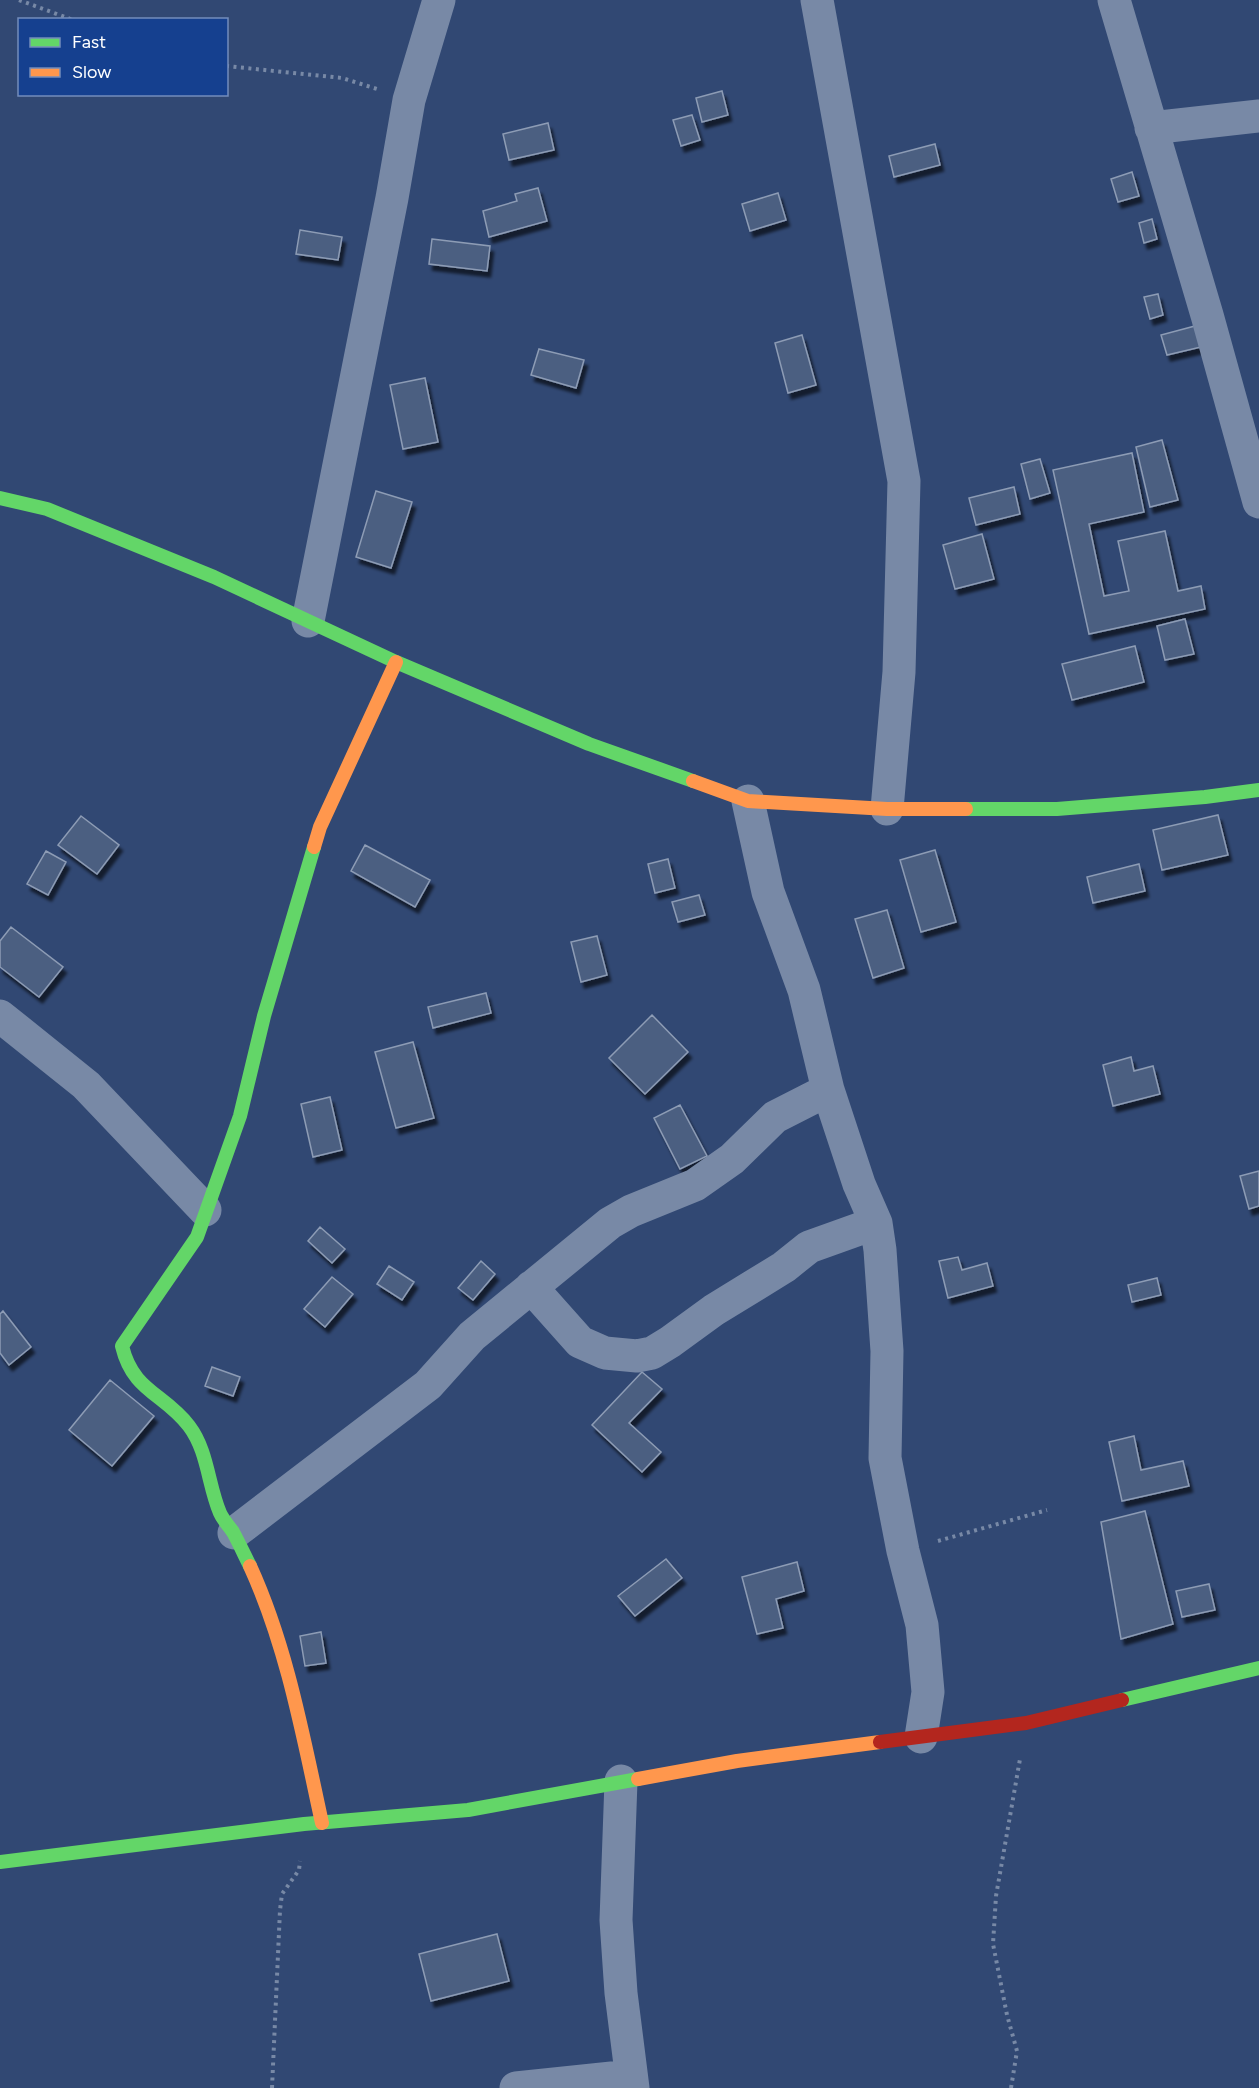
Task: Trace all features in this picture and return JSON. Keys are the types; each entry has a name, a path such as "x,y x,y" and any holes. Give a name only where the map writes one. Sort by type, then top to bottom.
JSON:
{"street":[{"path":"308,621 409,100 439,0"},
{"path":"817,0 904,481 899,672 886,810"},
{"path":"1114,0 1207,315 1259,502"},
{"path":"1151,128 1259,116"},
{"path":"0,498 57,513 214,577 396,662 589,744 748,801 886,810 1057,809 1205,797 1259,789"},
{"path":"322,1823 287,1667 267,1607 234,1533 221,1516 197,1438 186,1422 135,1379 123,1356 122,1346 197,1237 240,1116 264,1016 320,827 396,662"},
{"path":"748,801 768,892 804,990 828,1090 859,1184 876,1223 887,1351 885,1458 903,1551 922,1625 928,1692 921,1737"},
{"path":"0,1016 86,1085 205,1210"},
{"path":"234,1533 429,1385 472,1336 610,1223 631,1211 695,1185 732,1159 775,1117 828,1090"},
{"path":"531,1287 580,1342 605,1353 637,1356 652,1353 670,1342 714,1310 784,1267 809,1247 876,1223"},
{"path":"0,1862 304,1824 468,1810 737,1761 1026,1723 1259,1668"},
{"path":"516,2088 632,2082 621,1993 616,1920 621,1781"}],"path":[{"path":"19,0 68,18"},
{"path":"228,66 342,78 409,100"},
{"path":"903,1551 1047,1510"},
{"path":"1011,2088 1017,2051 1007,2015 993,1944 996,1896 1026,1723"},
{"path":"272,2088 280,1910 282,1894 299,1870 304,1824"}],"building":[{"path":"722,91 728,115 702,122 696,98"},
{"path":"692,115 700,140 681,146 673,120"},
{"path":"548,123 554,150 509,160 503,134"},
{"path":"935,144 940,165 894,177 889,156"},
{"path":"1132,172 1139,196 1118,202 1111,179"},
{"path":"538,188 547,221 489,237 483,211 517,201 515,194"},
{"path":"778,193 786,220 750,231 742,204"},
{"path":"1152,219 1157,239 1144,243 1139,223"},
{"path":"300,230 342,237 338,260 296,254"},
{"path":"432,239 490,246 487,271 429,264"},
{"path":"1158,294 1163,315 1150,319 1144,297"},
{"path":"1195,326 1201,347 1167,355 1161,335"},
{"path":"802,335 816,385 788,393 775,343"},
{"path":"539,349 584,360 576,388 531,375"},
{"path":"425,378 438,442 403,449 390,385"},
{"path":"1162,440 1178,500 1150,507 1136,447"},
{"path":"1132,453 1144,512 1089,524 1104,596 1129,591 1118,541 1165,531 1178,591 1201,586 1205,609 1089,634 1053,470"},
{"path":"1040,459 1050,493 1030,499 1021,464"},
{"path":"1014,487 1020,514 976,525 969,498"},
{"path":"376,491 412,502 391,568 356,557"},
{"path":"982,534 994,579 955,589 943,545"},
{"path":"1185,619 1194,654 1165,660 1157,626"},
{"path":"1135,646 1144,682 1072,700 1062,664"},
{"path":"1218,815 1228,855 1162,870 1153,830"},
{"path":"81,816 119,845 97,874 58,845"},
{"path":"365,845 430,880 415,907 351,871"},
{"path":"935,850 956,922 921,932 900,860"},
{"path":"46,851 66,862 48,895 27,884"},
{"path":"668,859 675,888 655,893 648,864"},
{"path":"1139,864 1145,891 1093,903 1087,877"},
{"path":"699,895 705,915 678,922 672,902"},
{"path":"887,910 904,968 873,978 855,919"},
{"path":"11,927 63,967 39,997 0,967 0,941"},
{"path":"597,936 607,975 581,982 571,942"},
{"path":"486,993 491,1013 433,1028 428,1007"},
{"path":"652,1015 688,1052 645,1094 609,1058"},
{"path":"413,1042 434,1118 396,1128 375,1052"},
{"path":"1131,1057 1134,1071 1153,1066 1160,1094 1113,1106 1103,1065"},
{"path":"330,1097 342,1150 313,1157 301,1104"},
{"path":"680,1105 707,1156 680,1169 654,1118"},
{"path":"1259,1171 1259,1206 1249,1209 1240,1176"},
{"path":"320,1227 345,1249 332,1263 308,1241"},
{"path":"958,1257 962,1270 987,1263 993,1286 948,1298 939,1261"},
{"path":"481,1261 495,1274 473,1300 458,1288"},
{"path":"389,1266 414,1282 402,1300 377,1284"},
{"path":"332,1277 353,1294 325,1327 304,1309"},
{"path":"1157,1278 1161,1295 1132,1302 1128,1285"},
{"path":"3,1311 31,1347 9,1365 0,1353 0,1314"},
{"path":"212,1367 240,1377 233,1396 205,1386"},
{"path":"642,1372 662,1389 629,1423 661,1452 642,1472 592,1425"},
{"path":"110,1380 154,1416 112,1466 69,1430"},
{"path":"1134,1436 1141,1470 1183,1461 1189,1486 1122,1501 1109,1442"},
{"path":"1145,1511 1173,1624 1121,1639 1101,1522"},
{"path":"666,1559 682,1578 635,1616 618,1596"},
{"path":"797,1562 804,1591 776,1599 783,1628 757,1634 742,1577"},
{"path":"1209,1584 1215,1610 1182,1617 1176,1591"},
{"path":"321,1632 326,1663 305,1666 300,1636"},
{"path":"497,1934 509,1981 431,2001 419,1954"}],"traffic: fast":[{"path":"0,498 47,509 214,577 396,662 589,744 693,781"},
{"path":"966,809 1057,809 1205,797 1259,790"},
{"path":"250,1566 233,1532 220,1513 204,1457 195,1436 170,1406 141,1383 127,1361 122,1346 197,1237 240,1116 264,1016 314,847"},
{"path":"1122,1700 1259,1668"},
{"path":"0,1862 304,1824 468,1810 638,1779"}],"traffic: slow":[{"path":"314,847 320,827 396,662"},
{"path":"693,781 748,801 887,809 966,809"},
{"path":"250,1566 284,1660 322,1823"},
{"path":"638,1779 737,1761 880,1742"}],"traffic: jam":[{"path":"880,1742 1026,1723 1122,1700"}]}
